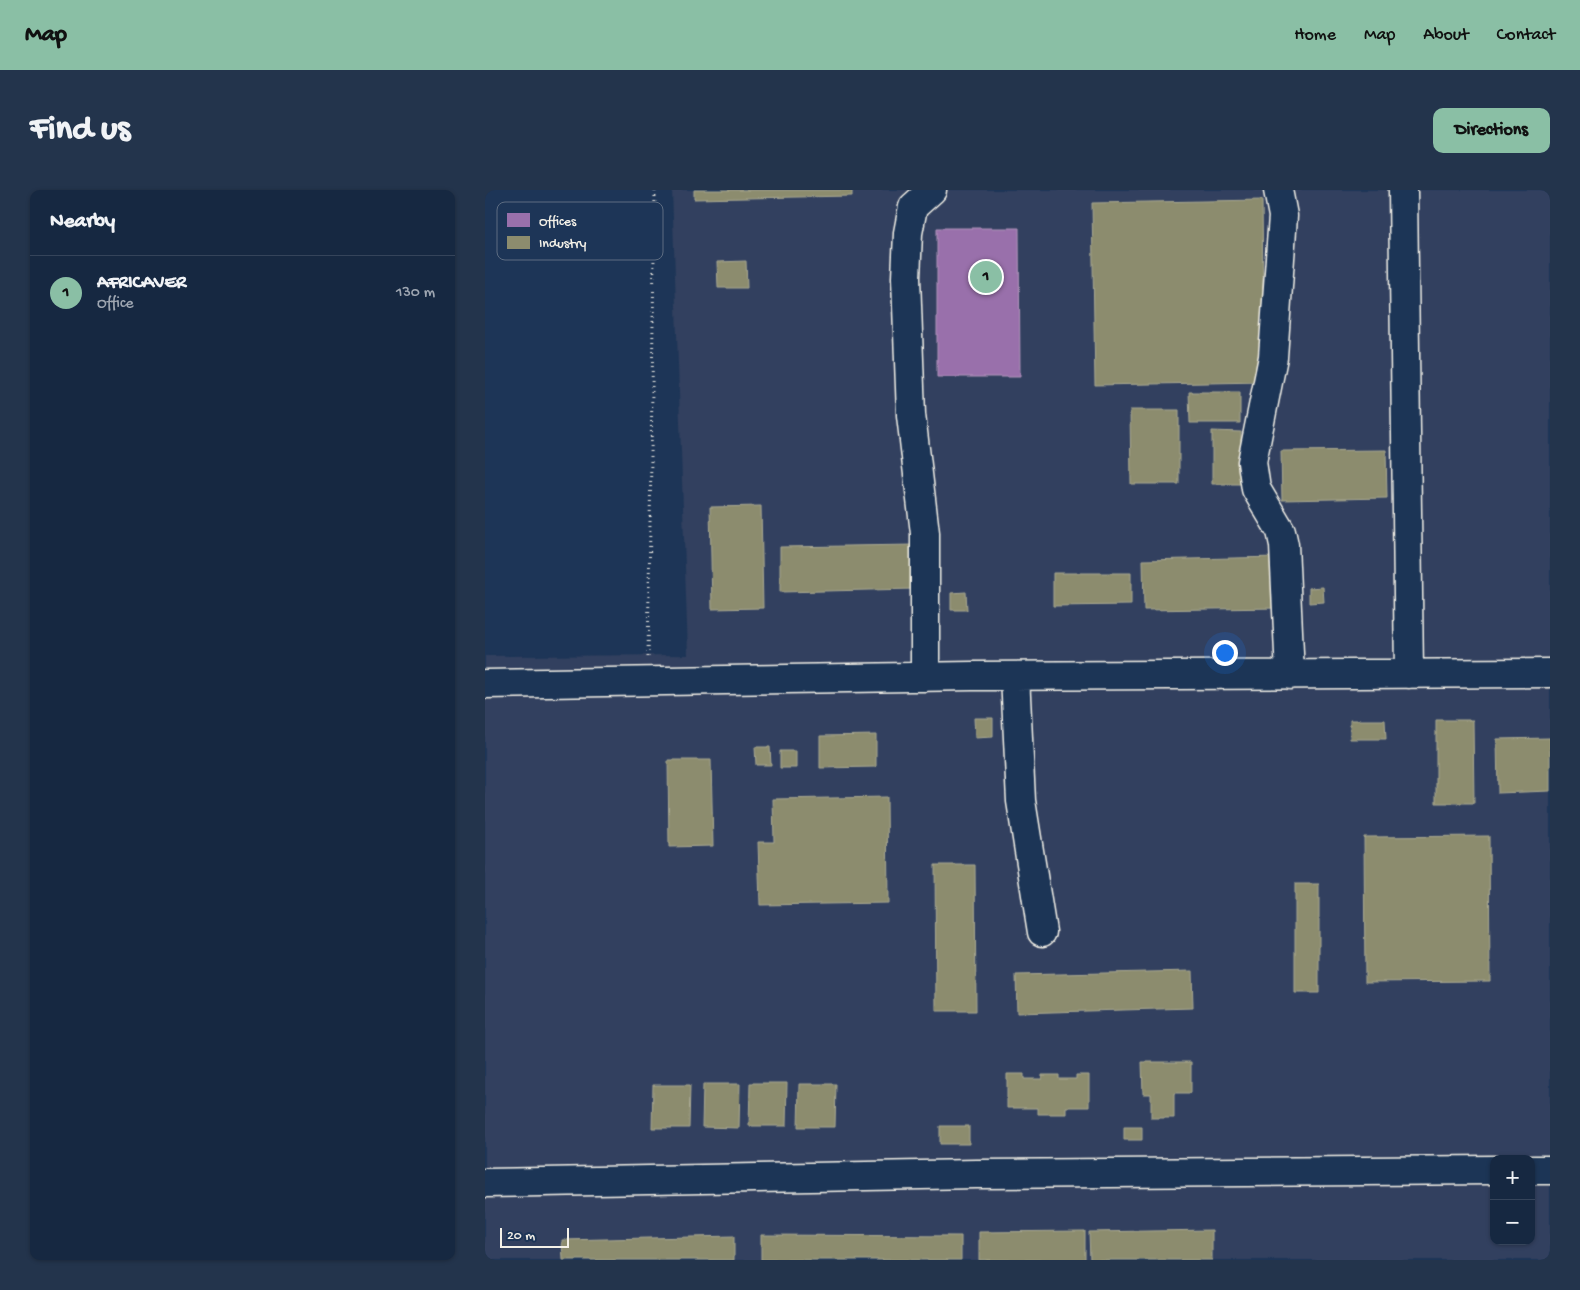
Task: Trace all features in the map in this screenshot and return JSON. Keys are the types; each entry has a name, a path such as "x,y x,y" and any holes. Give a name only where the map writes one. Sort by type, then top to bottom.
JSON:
{"street":[{"path":"925,677 925,533 911,415 906,278 908,233 913,206 932,190"},
{"path":"1278,190 1283,216 1273,357 1252,462 1256,489 1281,530 1284,545 1290,675"},
{"path":"1403,190 1409,674"},
{"path":"485,684 1015,676 1550,673"},
{"path":"1015,676 1021,801 1042,932"},
{"path":"485,1183 996,1173 1490,1170"},
{"path":"1535,1170 1550,1170"}],"path":[{"path":"647,681 654,260"}],"shaded area":[{"path":"672,190 1550,190 1550,1260 485,1260 485,656 688,655"}],"building: Offices":[{"path":"937,228 1019,228 1020,377 937,377"}],"building: Industry":[{"path":"694,190 852,190 852,196 694,199"},
{"path":"1262,200 1264,382 1095,385 1092,203"},
{"path":"746,261 747,288 718,288 717,262"},
{"path":"1189,392 1240,392 1240,423 1190,423"},
{"path":"1130,410 1179,410 1179,484 1131,484"},
{"path":"1212,431 1241,432 1241,484 1212,484"},
{"path":"1386,450 1387,498 1282,500 1281,451"},
{"path":"761,506 763,608 712,609 710,507"},
{"path":"914,545 914,589 780,592 780,547"},
{"path":"1278,557 1278,608 1144,610 1143,560"},
{"path":"1053,573 1131,573 1131,605 1053,606"},
{"path":"1323,587 1324,602 1309,603 1309,588"},
{"path":"966,592 967,610 951,610 951,593"},
{"path":"974,718 993,718 993,737 975,738"},
{"path":"1350,720 1385,720 1386,739 1350,739"},
{"path":"1436,720 1473,720 1474,803 1436,803"},
{"path":"876,735 876,767 820,768 820,736"},
{"path":"1550,738 1550,791 1498,793 1497,739"},
{"path":"755,747 770,747 771,765 756,765"},
{"path":"780,751 796,751 796,768 780,768"},
{"path":"668,760 711,760 713,846 669,847"},
{"path":"887,797 888,903 760,905 758,842 774,842 773,799"},
{"path":"1489,836 1490,981 1365,982 1364,837"},
{"path":"935,865 975,865 976,1011 936,1011"},
{"path":"1295,884 1319,884 1319,993 1295,993"},
{"path":"1192,971 1193,1008 1017,1013 1016,975"},
{"path":"1142,1062 1191,1062 1191,1093 1174,1093 1174,1118 1151,1118 1151,1094 1143,1094"},
{"path":"1007,1074 1024,1074 1024,1079 1042,1079 1042,1075 1059,1075 1059,1079 1076,1079 1076,1075 1089,1075 1089,1107 1066,1107 1066,1114 1038,1114 1038,1108 1007,1108"},
{"path":"750,1083 787,1083 786,1126 749,1126"},
{"path":"703,1084 740,1084 739,1128 702,1127"},
{"path":"799,1084 836,1084 835,1127 798,1127"},
{"path":"653,1085 690,1085 689,1128 652,1128"},
{"path":"940,1126 969,1126 969,1144 940,1144"},
{"path":"1124,1127 1142,1127 1142,1140 1124,1140"},
{"path":"1212,1230 1212,1260 1090,1260 1089,1232"},
{"path":"1085,1231 1085,1260 979,1260 979,1232"},
{"path":"761,1235 961,1236 961,1260 761,1260"},
{"path":"734,1236 734,1260 563,1260 562,1240"}],"place":[{"name":"AFRICAVER","path":"986,277"}]}
